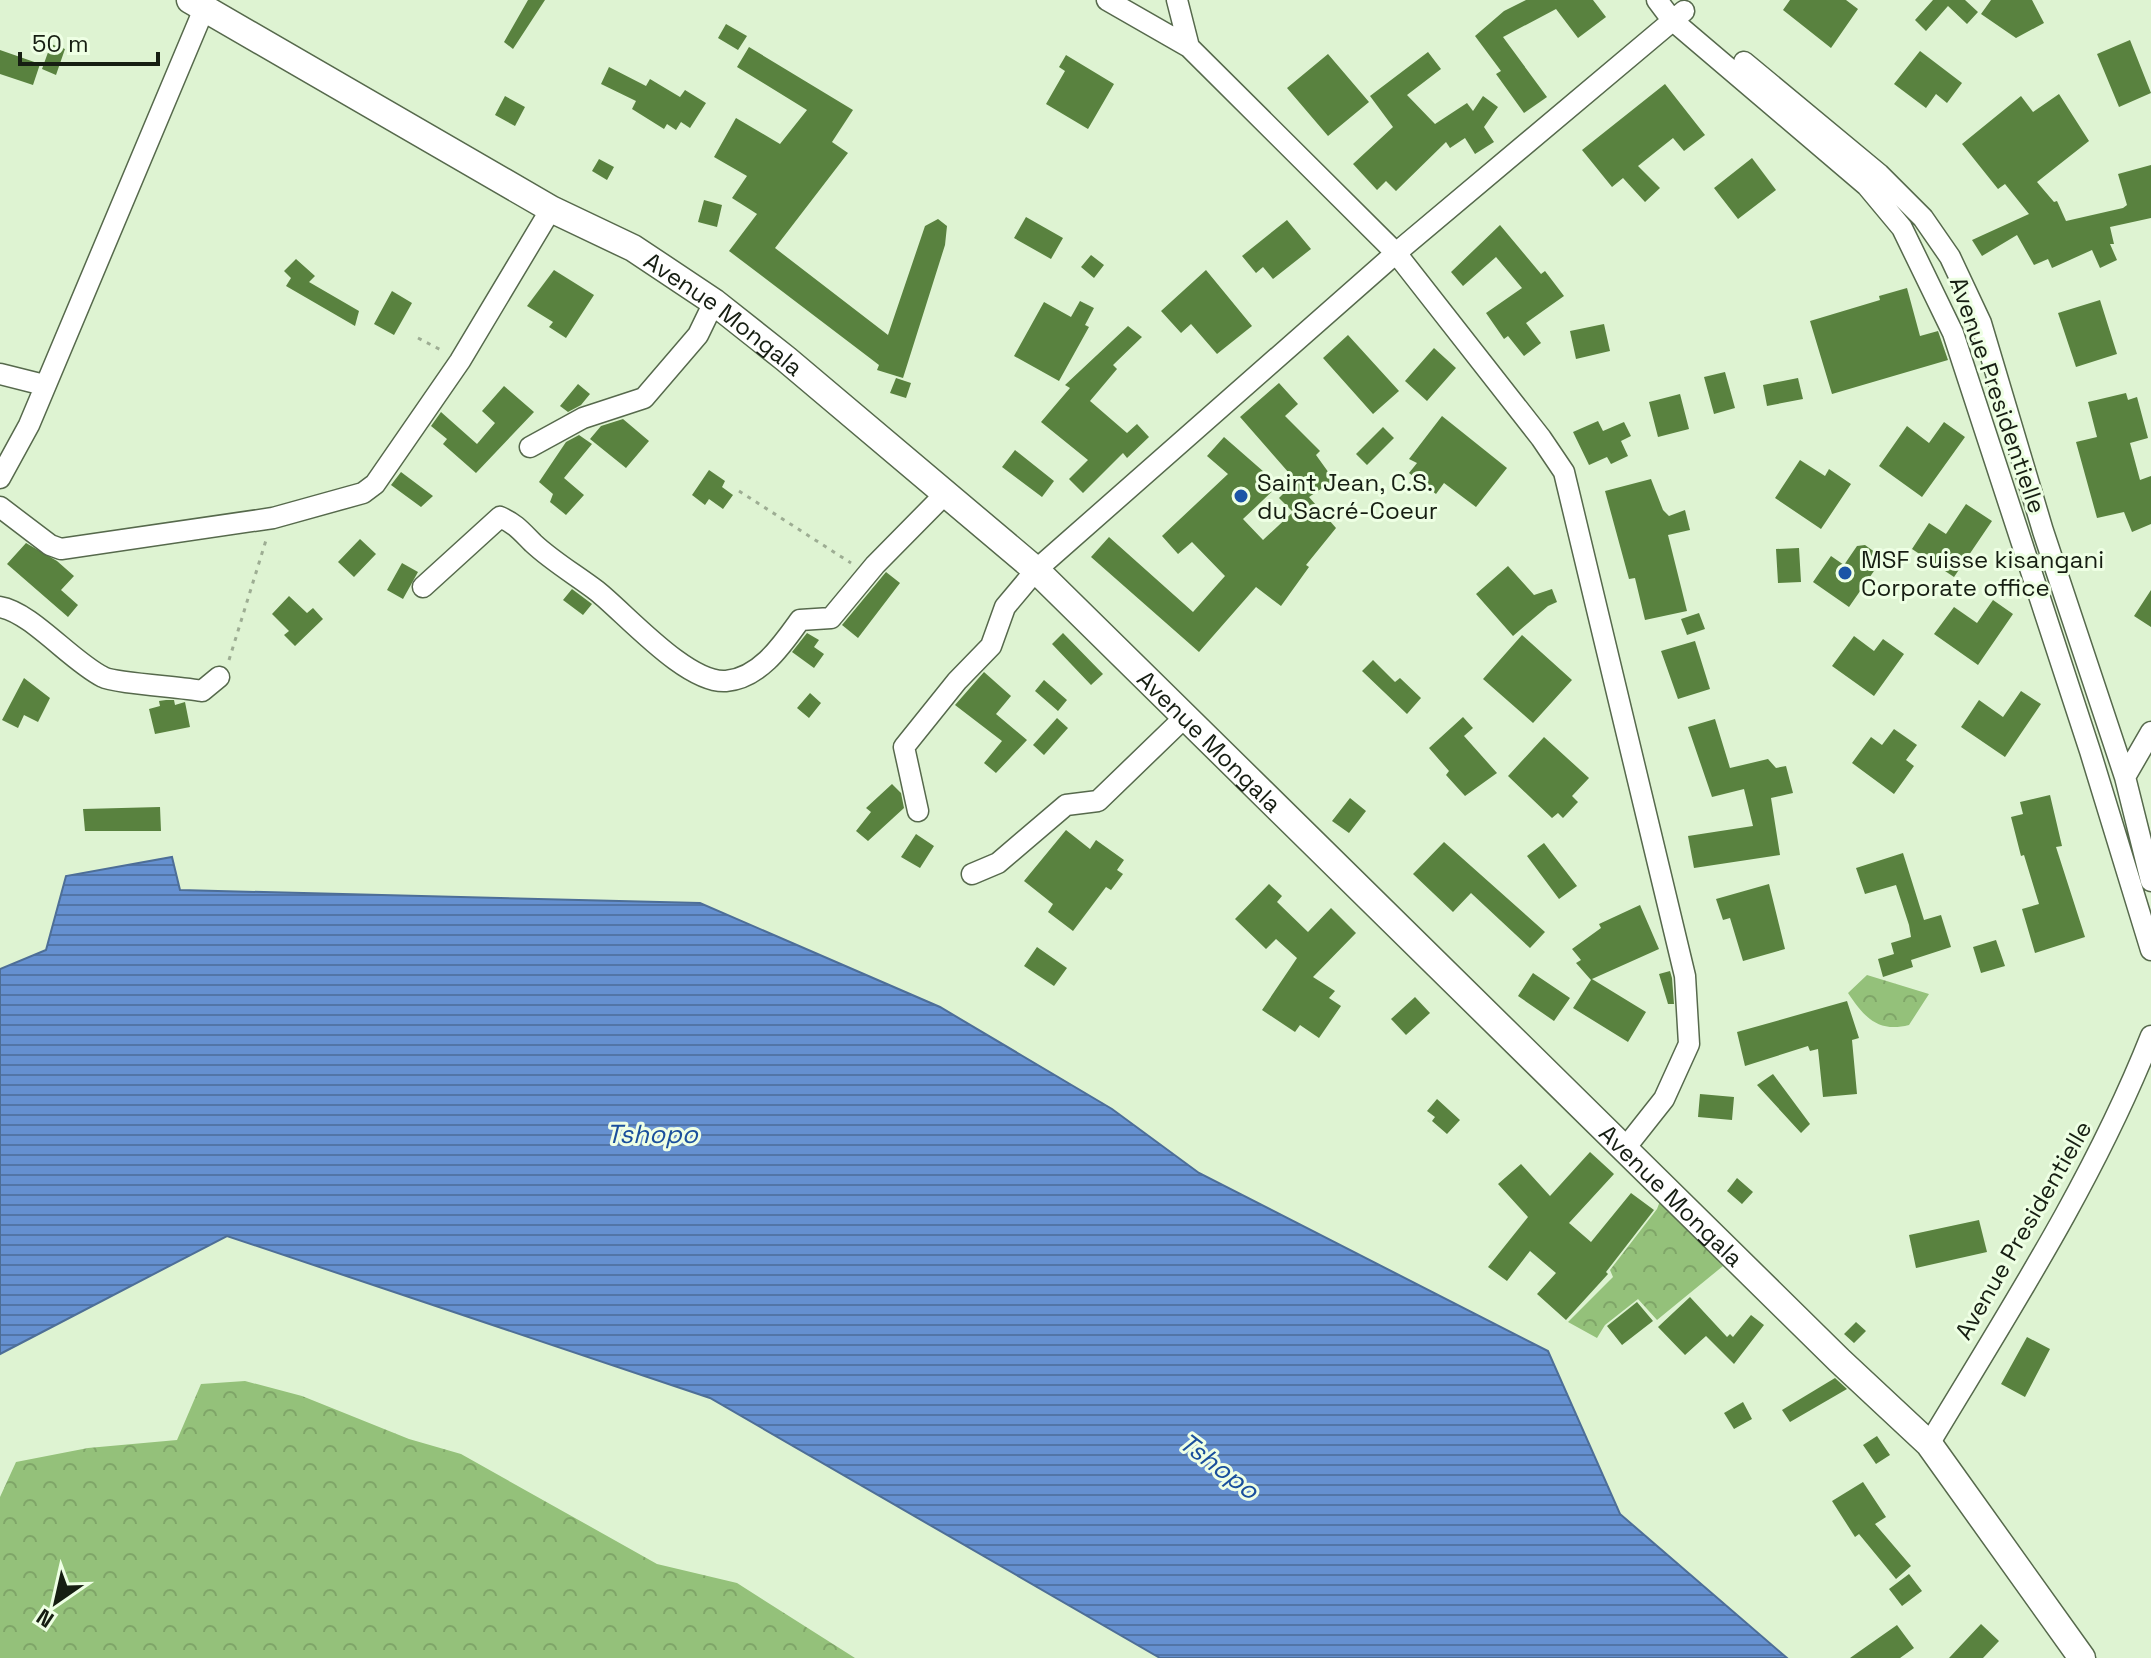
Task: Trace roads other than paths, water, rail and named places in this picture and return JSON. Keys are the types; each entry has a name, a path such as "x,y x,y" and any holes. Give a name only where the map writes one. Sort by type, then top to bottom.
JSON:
{"street":[{"path":"1107,0 1189,47 1396,253 1541,438 1564,472 1685,976 1689,1044 1664,1099 1626,1147"},
{"path":"1177,0 1189,47"},
{"name":"Avenue Presidentielle","path":"1657,0 1678,10 1873,180 1923,218 1950,257 1981,323 2043,531 2125,777 2151,881"},
{"path":"0,478 29,425 197,4"},
{"name":"Avenue Mongala","path":"197,4 551,209 633,248 714,302 1036,570 1187,715 1839,1360 1929,1444 2082,1658"},
{"path":"918,811 904,747 957,681 991,646 1005,607 1036,570 1678,10"},
{"name":"Avenue Presidentielle","path":"1873,180 1902,228 1953,333 2090,751 2151,950"},
{"path":"0,507 50,545 61,549 273,518 346,499 375,484 460,361 551,209"},
{"path":"530,447 583,418 644,398 698,335 714,302"},
{"path":"1953,333 1981,323"},
{"path":"0,374 44,385"},
{"path":"423,587 500,517 519,525 533,542 599,593 657,648 714,680 725,681 759,667 776,652 800,620 831,618 867,574 946,493"},
{"path":"0,607 15,609 48,639 105,679 202,691 219,677"},
{"path":"972,874 998,863 1066,805 1098,801 1187,715"},
{"path":"2125,777 2151,732"},
{"path":"2090,751 2115,750"},
{"name":"Avenue Presidentielle","path":"1929,1444 2028,1280 2111,1131 2151,1036"}],"water":[{"name":"Tshopo","path":"172,857 180,890 700,903 940,1007 1112,1109 1199,1173 1548,1351 1620,1514 1787,1658 1160,1658 710,1398 227,1236 0,1354 0,969 46,950 66,876"}],"place":[{"name":"Saint Jean, C.S. du Sacré-Coeur","path":"1241,496"},
{"name":"MSF suisse kisangani Corporate office","path":"1845,573"}]}
